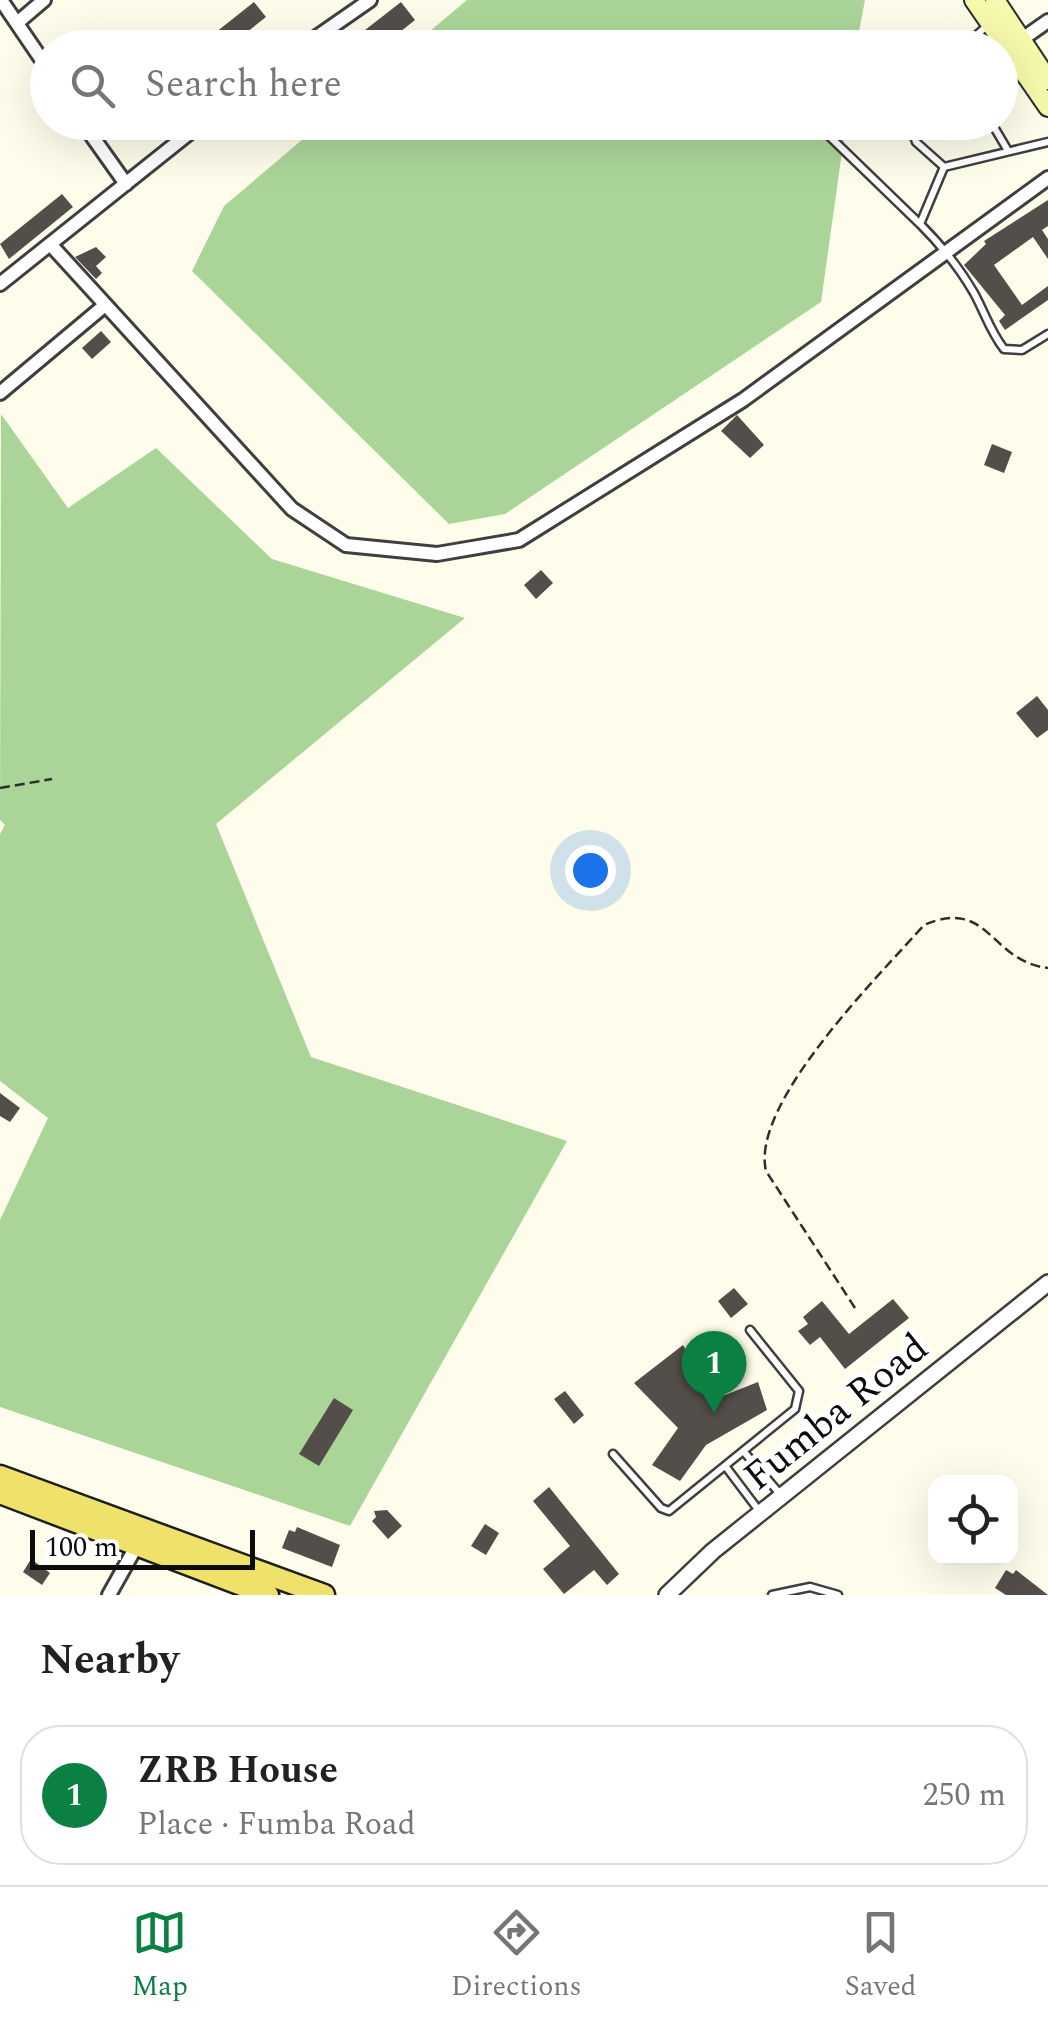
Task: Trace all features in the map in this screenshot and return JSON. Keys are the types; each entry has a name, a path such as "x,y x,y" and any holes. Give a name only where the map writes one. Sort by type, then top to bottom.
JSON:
{"main road":[{"path":"974,0 994,30"},
{"path":"995,0 1014,30"},
{"path":"1018,35 1048,80"},
{"path":"1018,64 1048,107"},
{"path":"0,1476 268,1595"},
{"path":"0,1493 235,1580 324,1595"}],"street":[{"path":"1,0 30,42"},
{"path":"17,23 44,0"},
{"path":"327,30 370,0"},
{"path":"1021,40 1048,21"},
{"path":"95,140 126,184"},
{"path":"0,284 181,140"},
{"path":"50,244 292,509 346,545 438,554 519,540 742,400 1048,178"},
{"path":"0,393 104,306"},
{"name":"Fumba Road","path":"667,1595 761,1513 1048,1283"},
{"path":"109,1595 136,1545"}],"lane":[{"path":"983,30 990,24"},
{"path":"833,140 947,251 976,296 989,330 1004,348 1022,350 1048,334"},
{"path":"915,140 944,167"},
{"path":"1002,140 1007,149"},
{"path":"944,167 1048,142"},
{"path":"920,224 944,167"},
{"path":"613,1454 668,1511 795,1409 800,1398 750,1330"},
{"path":"745,1452 782,1496"},
{"path":"726,1467 761,1513"},
{"path":"772,1595 810,1587 838,1595"}],"path":[{"path":"0,788 52,779"},
{"path":"855,1308 766,1171 762,1155 767,1135 794,1080 924,925 948,914 976,920 1015,959 1048,968"}],"green space":[{"path":"467,0 865,0 859,30 431,30"},
{"path":"302,140 844,140 821,302 505,514 449,524 192,271 224,206"},
{"path":"1,414 68,508 156,448 272,559 465,618 216,824 311,1057 567,1141 350,1526 0,1407 0,1220 48,1118 0,1081 0,834 5,825 0,820"}],"building":[{"path":"254,2 266,17 250,30 219,30"},
{"path":"401,2 415,20 402,30 365,30"},
{"path":"62,194 73,207 9,259 0,244"},
{"path":"1048,200 1048,226 1042,230 1048,239 1048,259 1033,237 994,265 1022,305 1048,286 1048,300 1005,330 999,321 1005,315 964,265 986,244 984,241"},
{"path":"96,247 106,257 96,266 102,273 96,279 75,257"},
{"path":"101,331 111,342 92,359 82,348"},
{"path":"737,415 764,445 750,458 721,431"},
{"path":"992,444 1012,452 1004,473 984,465"},
{"path":"541,570 553,583 536,599 524,585"},
{"path":"1037,696 1048,710 1048,730 1037,738 1016,713"},
{"path":"0,1093 20,1108 10,1122 0,1116"},
{"path":"734,1288 748,1304 731,1318 718,1301"},
{"path":"893,1299 909,1318 845,1369 820,1337 810,1345 798,1331 808,1324 803,1317 822,1301 849,1334"},
{"path":"683,1345 715,1399 758,1382 767,1410 706,1445 680,1481 652,1465 678,1428 634,1383"},
{"path":"565,1391 584,1415 574,1424 554,1399"},
{"path":"334,1398 353,1410 319,1466 299,1454"},
{"path":"549,1487 619,1574 607,1585 594,1570 564,1594 543,1569 570,1546 533,1501"},
{"path":"387,1510 402,1526 388,1539 372,1521 376,1517 374,1511"},
{"path":"485,1524 499,1533 486,1555 471,1546"},
{"path":"297,1527 340,1545 332,1567 282,1548 289,1530 295,1532"},
{"path":"31,1559 50,1573 42,1585 23,1572"},
{"path":"1006,1570 1013,1574 1016,1570 1048,1595 1006,1595 995,1588"}],"place":[{"name":"ZRB House","path":"714,1413"}]}
